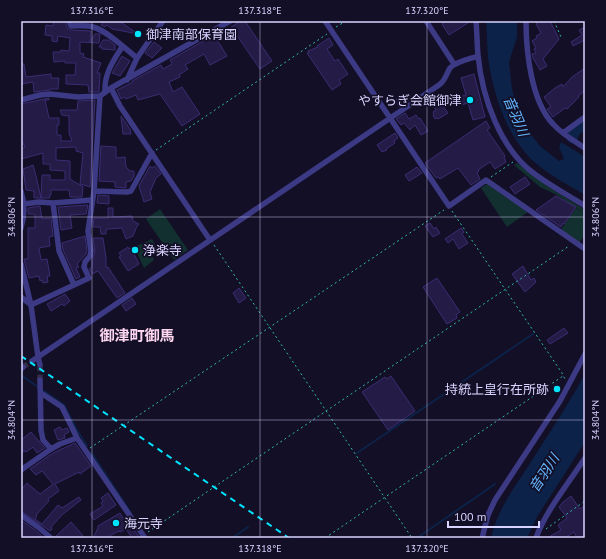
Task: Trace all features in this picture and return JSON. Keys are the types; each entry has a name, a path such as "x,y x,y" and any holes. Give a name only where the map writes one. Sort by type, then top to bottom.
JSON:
{"street":[{"path":"69,21 71,26 86,25 95,27 137,58"},
{"path":"127,80 137,58 163,21"},
{"path":"21,100 50,94 78,97 100,96 111,88 230,21"},
{"path":"325,21 449,206 486,180 585,249"},
{"path":"426,21 454,64"},
{"path":"476,21 478,56 483,84 495,122 503,138 518,159 535,175 585,206"},
{"path":"526,21 531,73 547,117 562,133 585,148"},
{"path":"105,92 109,67 122,46"},
{"path":"32,361 444,81 454,64 478,56"},
{"path":"111,88 120,106 210,240"},
{"path":"31,305 89,278 84,267 91,251 88,231 94,191 100,96"},
{"path":"562,133 585,117"},
{"path":"94,191 131,191 152,153"},
{"path":"21,191 24,204 21,228"},
{"path":"24,204 92,200"},
{"path":"53,203 59,251 74,285"},
{"path":"21,264 31,305 40,365"},
{"path":"21,298 31,305"},
{"path":"482,538 488,514 495,500 568,387 585,354"},
{"path":"40,380 40,430 43,440 51,449"},
{"path":"41,393 62,407 77,438 144,537"},
{"path":"21,470 51,449 77,438"},
{"path":"536,538 540,529 585,458"},
{"path":"21,515 51,538"}],"path":[{"path":"152,153 346,21"},
{"path":"554,21 561,37"},
{"path":"486,180 518,159"},
{"path":"86,451 449,206 563,376 568,387"},
{"path":"210,240 412,538"},
{"path":"144,537 574,242"},
{"path":"326,538 563,376"},
{"path":"540,529 548,529 585,501"}],"green space":[{"path":"517,163 547,186 585,210 585,213 555,194 540,187 514,165"},
{"path":"487,184 528,212 507,227 481,188"},
{"path":"576,208 585,213 585,235 579,243 560,231"},
{"path":"160,209 188,250 174,260 146,219"},
{"path":"152,239 158,250 152,256 154,260 144,268 134,247"}],"water":[{"name":"音羽川","path":"486,21 517,21 517,37 509,62 512,89 522,123 540,146 559,161 564,159 559,147 561,142 585,157 585,195 542,169 521,148 507,124 497,98 490,71"},
{"name":"音羽川","path":"585,374 585,442 537,517 527,538 491,538 497,518 507,500 558,420"}],"building":[{"path":"54,21 65,21 67,28 71,30 91,31 90,42 95,34 100,34 99,43 80,42 80,53 84,54 83,57 101,63 97,73 100,73 99,92 89,92 88,85 66,84 66,75 75,75 76,63 65,63 65,61 54,62 53,52 61,52 61,50 69,51 70,38 58,36 57,42 52,41 52,36 45,35 46,25 53,26"},
{"path":"102,21 124,21 122,23 138,34 112,29 107,25 105,27 101,25 103,22"},
{"path":"241,21 245,21 272,61 260,69 231,27"},
{"path":"446,21 471,21 449,35 442,24"},
{"path":"536,21 550,21 559,39 543,59 547,66 540,70 532,54 536,53 534,49 536,48 532,41 541,33"},
{"path":"583,28 585,30 585,40 573,46 571,42 582,35 579,30"},
{"path":"214,35 227,56 210,65 204,54 185,65 188,69 179,75 180,77 169,82 173,92 182,87 200,114 182,126 160,94 138,100 136,95 126,99 124,97 121,99 117,90 161,65 163,69 172,64 170,60"},
{"path":"329,38 333,45 327,49 335,61 338,59 348,74 339,80 341,84 332,90 307,53 309,53 308,51 318,47 317,46"},
{"path":"103,40 108,40 115,45 115,50 102,49 102,47 99,47"},
{"path":"154,42 162,48 152,58 145,53"},
{"path":"122,56 130,61 120,76 112,73"},
{"path":"21,64 24,64 26,77 51,74 51,78 59,78 58,89 34,92 33,82 21,84"},
{"path":"585,68 585,91 578,96 579,97 567,109 565,108 553,117 547,109 551,107 544,97 562,84 563,87 572,77"},
{"name":"やすらぎ会館御津","path":"474,74 485,117 473,120 468,103 461,105 459,97 466,95 461,78"},
{"path":"434,93 448,113 438,119 435,119 433,115 433,112 436,110 428,98"},
{"path":"405,94 409,100 399,107 395,100"},
{"path":"49,98 49,100 45,100 49,118 59,118 57,135 61,135 61,141 72,141 69,133 69,116 62,115 60,110 77,110 78,101 95,100 90,187 80,184 83,153 76,151 76,147 56,148 56,160 70,161 70,179 83,187 82,197 70,197 69,190 51,190 51,195 49,196 50,198 41,198 42,175 50,175 50,180 65,180 65,171 50,170 50,164 43,164 43,153 21,159 21,149 25,147 21,139 21,104"},
{"path":"405,113 409,119 416,115 419,119 420,118 428,131 421,135 415,125 410,130 404,123 401,125 396,119"},
{"path":"121,116 130,129 131,134 123,134"},
{"path":"486,121 490,128 487,130 505,156 506,162 495,169 490,162 478,170 479,171 477,173 480,179 471,185 458,168 440,179 438,177 436,178 425,163"},
{"path":"395,133 398,138 394,141 395,143 386,149 387,150 382,152 377,145"},
{"path":"101,146 116,147 116,158 125,157 126,167 130,171 134,171 134,176 131,181 126,182 126,188 115,187 115,182 99,181"},
{"path":"33,165 41,198 34,198 34,191 26,190 23,169"},
{"path":"150,166 152,168 155,166 161,174 156,178 150,192 152,199 144,202 139,186"},
{"path":"417,167 422,173 409,181 405,175"},
{"path":"525,177 530,184 515,194 510,187"},
{"path":"98,195 109,196 109,204 97,203"},
{"path":"556,196 576,207 561,227 536,210"},
{"path":"88,205 86,214 70,215 72,228 61,230 58,207"},
{"path":"40,206 42,219 51,218 53,236 49,237 50,246 39,248 41,260 47,259 50,276 47,276 48,282 43,283 42,280 40,281 39,276 29,278 24,259 28,259 28,228 35,228 35,216 34,214 28,214 28,208"},
{"path":"108,208 113,208 113,217 132,216 133,221 139,224 133,236 126,239 122,228 108,229 106,230 106,234 101,234 100,227 93,227 94,218 108,218"},
{"path":"430,223 434,229 436,227 440,233 433,237 425,226"},
{"path":"461,228 464,232 462,234 468,243 459,249 453,239 448,243 445,239"},
{"path":"85,236 87,251 77,264 79,267 76,268 80,277 76,279 63,250 62,243"},
{"path":"93,238 103,238 106,268 108,267 125,293 117,298 98,271 92,274 89,269 92,267 92,260 95,252"},
{"path":"128,247 129,249 131,248 139,264 128,271 119,257 121,256 119,253"},
{"path":"523,266 531,280 534,278 536,282 525,292 512,274"},
{"path":"437,278 460,312 456,315 457,318 447,324 423,287"},
{"path":"239,288 246,298 239,303 233,293"},
{"path":"65,294 70,301 64,306 62,304 51,311 47,304"},
{"path":"132,298 136,304 126,311 122,305"},
{"path":"564,328 568,333 550,344 547,340"},
{"path":"391,376 415,411 388,430 362,392 385,377 387,379"},
{"path":"60,427 62,430 67,428 69,432 64,435 65,438 58,440 54,430"},
{"path":"31,432 45,448 37,453 33,447 26,452 23,452 21,448 21,440"},
{"path":"75,443 91,466 80,474 79,472 55,484 59,491 48,499 49,501 36,515 37,516 35,519 42,524 58,505 62,508 79,497 81,500 63,514 51,527 52,529 50,531 21,511 21,490 27,483 40,494 53,484 42,471 36,475 30,469 53,453"},
{"path":"108,493 116,505 94,520 90,514 103,506 101,503 103,501 101,498"},
{"path":"571,496 580,509 585,505 585,538 577,538 574,532 565,538 547,538 561,530 558,525 567,518 559,507"},
{"name":"海元寺","path":"120,513 123,518 125,517 131,528 132,527 140,538 132,538 126,529 109,536 110,538 93,538 98,526"},
{"path":"21,520 43,537 35,538 33,536 31,538 21,538"},
{"path":"71,522 85,538 55,538 55,537"}],"waterway":[{"path":"572,138 575,131 585,123"},
{"path":"357,453 533,334"},
{"path":"21,375 38,387"},
{"path":"44,391 64,405 87,446"},
{"path":"91,452 131,513"},
{"path":"417,538 495,484"},
{"path":"232,538 248,527"}],"tunnel":[{"path":"23,367 32,361"},
{"path":"40,365 40,380"}],"railway":[{"path":"21,356 289,538"}],"place":[{"name":"御津南部保育園","path":"138,34"},
{"name":"やすらぎ会館御津","path":"470,100"},
{"name":"浄楽寺","path":"135,250"},
{"name":"持統上皇行在所跡","path":"557,389"},
{"name":"海元寺","path":"116,523"}],"district":[{"name":"御津町御馬","path":"137,336"}]}
